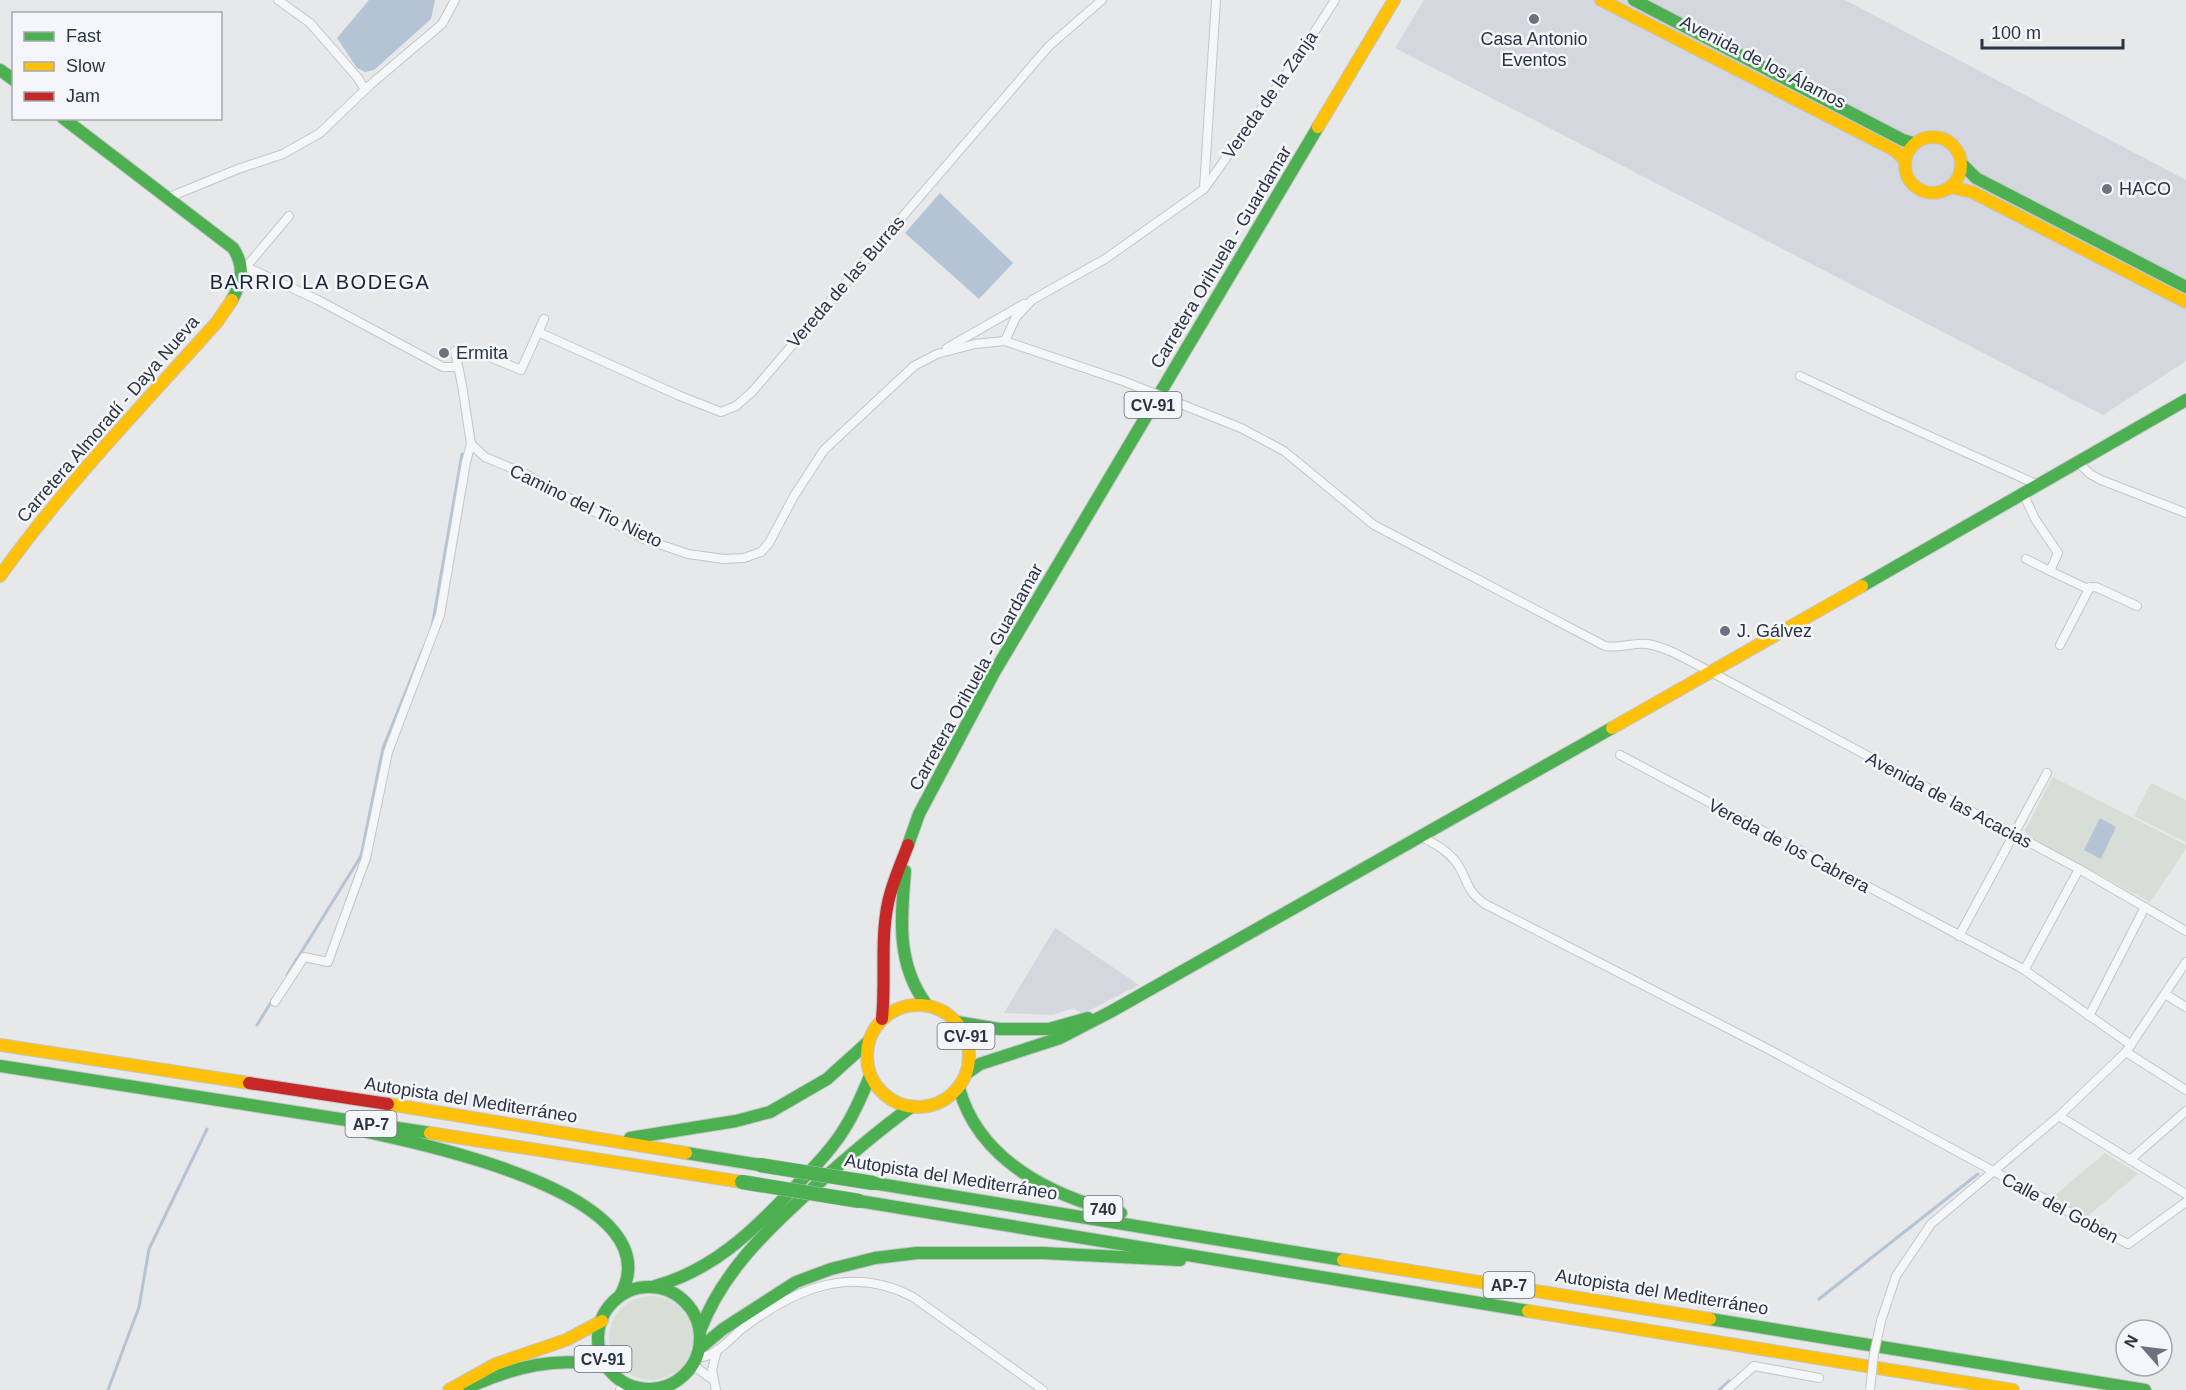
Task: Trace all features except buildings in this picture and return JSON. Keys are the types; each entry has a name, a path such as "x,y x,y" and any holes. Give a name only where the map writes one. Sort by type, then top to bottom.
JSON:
{"main road":[{"name":"Carretera Orihuela - Guardamar","path":"882,1018 885,992 883,948 888,902 919,814 944,764 995,671 1394,0"},
{"name":"Avenida de los Álamos","path":"1601,0 1896,151 1905,161"},
{"name":"Avenida de los Álamos","path":"1634,0 1892,135 1913,143"},
{"path":"66,120 167,198 183,207 235,250 244,266"},
{"path":"1961,163 1956,181 1943,191 1932,193 1920,190 1913,185 1907,177 1905,161 1913,143 1932,137 1945,140 1953,146 1961,163 1976,178 2186,287"},
{"path":"1950,187 1972,192 2186,302"},
{"name":"Carretera Almoradí - Daya Nueva","path":"0,576 30,534 66,491 217,322 238,288 244,266"},
{"path":"967,1072 980,1064 1060,1038 1112,1011 1422,837 2186,400"},
{"name":"Carretera Orihuela - Guardamar","path":"919,814 906,864 902,923 907,968 913,986 926,1004"},
{"name":"CV-91","path":"868,1042 882,1018 903,1006 926,1004 942,1010 957,1022 967,1038 970,1055 967,1072 959,1088"},
{"path":"957,1022 999,1029 1049,1029 1112,1011"},
{"path":"868,1042 866,1060 870,1076 880,1091 894,1102 911,1107 929,1106 945,1100 959,1088"},
{"path":"616,1141 736,1121 770,1112 827,1079 868,1042"},
{"name":"Autopista del Mediterráneo","path":"0,1045 473,1117 2145,1390"},
{"name":"Autopista del Mediterráneo","path":"0,1066 742,1182 2013,1390"},
{"path":"620,1296 634,1289 671,1283 712,1261 773,1210 822,1159 840,1135 858,1107 870,1076"},
{"path":"72,1077 166,1098 369,1132 511,1170 553,1187 592,1210 615,1233 629,1260 631,1272 620,1296"},
{"name":"740","path":"959,1088 965,1108 976,1127 1005,1159 1033,1180 1072,1200 1109,1211 1297,1251"},
{"path":"685,1390 696,1359 704,1317 715,1297 761,1239 841,1161 911,1107"},
{"path":"696,1359 723,1329 796,1282 831,1269 874,1258 917,1253 1032,1252 1166,1260 1230,1261"},
{"path":"650,1287 664,1289 678,1296 696,1317 700,1331"},
{"name":"CV-91","path":"620,1296 609,1307 602,1321 599,1336 600,1352 607,1367 626,1386 643,1389 660,1388 676,1382 696,1359"},
{"path":"449,1390 501,1361 578,1336 602,1321"},
{"path":"462,1390 507,1372 536,1364 585,1361 607,1367"}],"street":[{"path":"278,0 310,23 358,78 365,90"},
{"path":"167,198 238,169 283,154 320,133 365,90 442,24 455,0"},
{"name":"Vereda de las Burras","path":"538,332 721,412 736,406 752,392 1049,46 1102,0"},
{"path":"1204,189 1216,0"},
{"name":"Vereda de la Zanja","path":"1204,189 1297,59 1335,0"},
{"name":"Camino del Tio Nieto","path":"471,444 485,457 525,474 644,540 688,554 724,559 744,558 761,552 769,543 794,496 824,450 914,366 1105,259 1204,189"},
{"path":"289,216 244,266 318,300 443,367 458,368"},
{"name":"Camino del Tio Nieto","path":"1005,341 1016,317 1032,300"},
{"path":"275,1002 304,957 328,962 366,858 388,752 440,615 471,444 455,351 485,355 521,370 544,319"},
{"name":"Camino del Tio Nieto","path":"936,354 975,344 1005,341 1123,381 1206,414"},
{"path":"1800,376 2038,485"},
{"name":"Avenida de las Acacias","path":"1206,414 1241,428 1284,451 1374,525 1605,646 1616,648 1632,644 1647,644 1659,647 1712,672 2079,869 2186,930"},
{"path":"2078,462 2090,474 2101,480 2186,513"},
{"path":"2023,493 2035,519 2058,553 2050,571"},
{"path":"2026,559 2086,588 2096,587 2138,606"},
{"path":"2060,645 2090,587"},
{"name":"Vereda de los Cabrera","path":"1620,755 2025,969 2186,1090"},
{"path":"1959,936 2047,773"},
{"name":"Calle del Goben","path":"1422,837 1448,852 1458,864 1473,895 1485,904 1768,1048 2128,1244 2186,1202"},
{"path":"2025,969 2079,869"},
{"path":"2089,1016 2145,907"},
{"path":"1870,1390 1881,1321 1896,1276 1931,1224 2059,1116 2128,1048 2186,962"},
{"path":"2166,994 2186,1007"},
{"path":"2130,1160 2186,1111"},
{"path":"2059,1116 2186,1194"},
{"path":"713,1375 696,1359 717,1350 763,1313 812,1287 831,1283 869,1282 895,1288 913,1297 1043,1390"},
{"path":"716,1390 713,1375 717,1350"},
{"path":"1727,1390 1754,1366 1819,1378"}],"shaded area":[{"path":"1424,0 1845,0 2186,180 2186,361 2103,415 1395,48"},
{"path":"2053,777 2186,845 2186,849 2150,902 2027,836 2025,830"},
{"path":"2151,783 2186,800 2186,842 2134,816"},
{"path":"1055,928 1139,985 1082,1014 1074,1008 1052,1015 1004,1013"},
{"path":"2105,1153 2138,1174 2088,1216 2052,1198"},
{"path":"651,1296 674,1303 686,1315 693,1338 686,1361 674,1373 651,1380 628,1373 616,1361 609,1338 616,1315 628,1303"}],"water":[{"path":"369,0 435,0 431,19 374,70 365,72 357,68 337,38"},
{"path":"940,193 1013,263 979,299 905,233"},
{"path":"2100,818 2116,827 2101,859 2084,850"}],"waterway":[{"path":"432,627 462,454"},
{"path":"287,975 361,856 383,748 423,649"},
{"path":"257,1025 273,999"},
{"path":"108,1390 139,1307 149,1249 207,1129"},
{"path":"1819,1299 1978,1174"},
{"path":"1719,1390 1729,1381"}],"traffic: fast":[{"path":"1634,0 1903,140 1913,143"},
{"path":"0,70 12,79"},
{"path":"66,120 233,248 239,261 241,274 232,300"},
{"path":"908,845 919,814 995,671 1318,127"},
{"path":"1961,163 1976,178 2186,287"},
{"path":"1862,586 2186,400"},
{"path":"967,1073 980,1064 1060,1038 1112,1011 1612,728"},
{"path":"905,871 902,906 905,957 916,988 926,1004"},
{"path":"957,1022 999,1029 1049,1029 1088,1018"},
{"path":"630,1138 736,1121 770,1112 827,1079 868,1042"},
{"path":"0,1066 430,1133"},
{"path":"655,1286 676,1279 713,1260 763,1220 814,1167 840,1135 853,1114 870,1076"},
{"path":"959,1088 969,1114 983,1136 1022,1172 1070,1197 1121,1213"},
{"path":"700,1331 720,1290 747,1253 763,1236 848,1157 911,1107"},
{"path":"367,1132 488,1163 537,1181 580,1204 613,1230 628,1261 620,1296"},
{"path":"686,1153 760,1165"},
{"path":"760,1165 873,1183"},
{"path":"742,1182 859,1201"},
{"path":"873,1183 1343,1260"},
{"path":"859,1201 1528,1311"},
{"path":"699,1349 723,1329 796,1282 831,1269 875,1258 917,1253 1043,1253 1180,1260"},
{"path":"649,1287 668,1291 685,1302 696,1319 700,1338 696,1357 685,1374 668,1385 649,1389 630,1385 613,1374 602,1357 598,1338 602,1319 613,1302 630,1291 649,1287"},
{"path":"1710,1319 2145,1390"},
{"path":"469,1387 536,1365 571,1362 607,1367"}],"traffic: slow":[{"path":"1318,127 1394,0"},
{"path":"1601,0 1896,151 1905,161"},
{"path":"1933,137 1944,139 1953,145 1959,154 1961,165 1959,176 1953,185 1944,191 1933,193 1922,191 1913,185 1907,176 1905,165 1907,154 1913,145 1922,139 1933,137"},
{"path":"1950,187 1972,192 2186,302"},
{"path":"0,576 51,510 217,322 232,300"},
{"path":"1612,728 1862,586"},
{"path":"918,1005 938,1009 954,1020 965,1036 969,1056 965,1076 954,1092 938,1103 918,1107 898,1103 882,1092 871,1076 867,1056 871,1036 882,1020 898,1009 918,1005"},
{"path":"0,1045 249,1083"},
{"path":"388,1104 686,1153"},
{"path":"430,1133 742,1182"},
{"path":"1343,1260 1710,1319"},
{"path":"1528,1311 2013,1390"},
{"path":"449,1390 496,1364 566,1340 602,1321"}],"traffic: jam":[{"path":"882,1019 888,903 908,845"},
{"path":"249,1083 388,1104"}],"place":[{"name":"Casa Antonio Eventos","path":"1534,19"},
{"name":"HACO","path":"2107,189"},
{"name":"Ermita","path":"444,353"},
{"name":"J. Gálvez","path":"1725,631"}],"district":[{"name":"BARRIO LA BODEGA","path":"320,282"}]}
